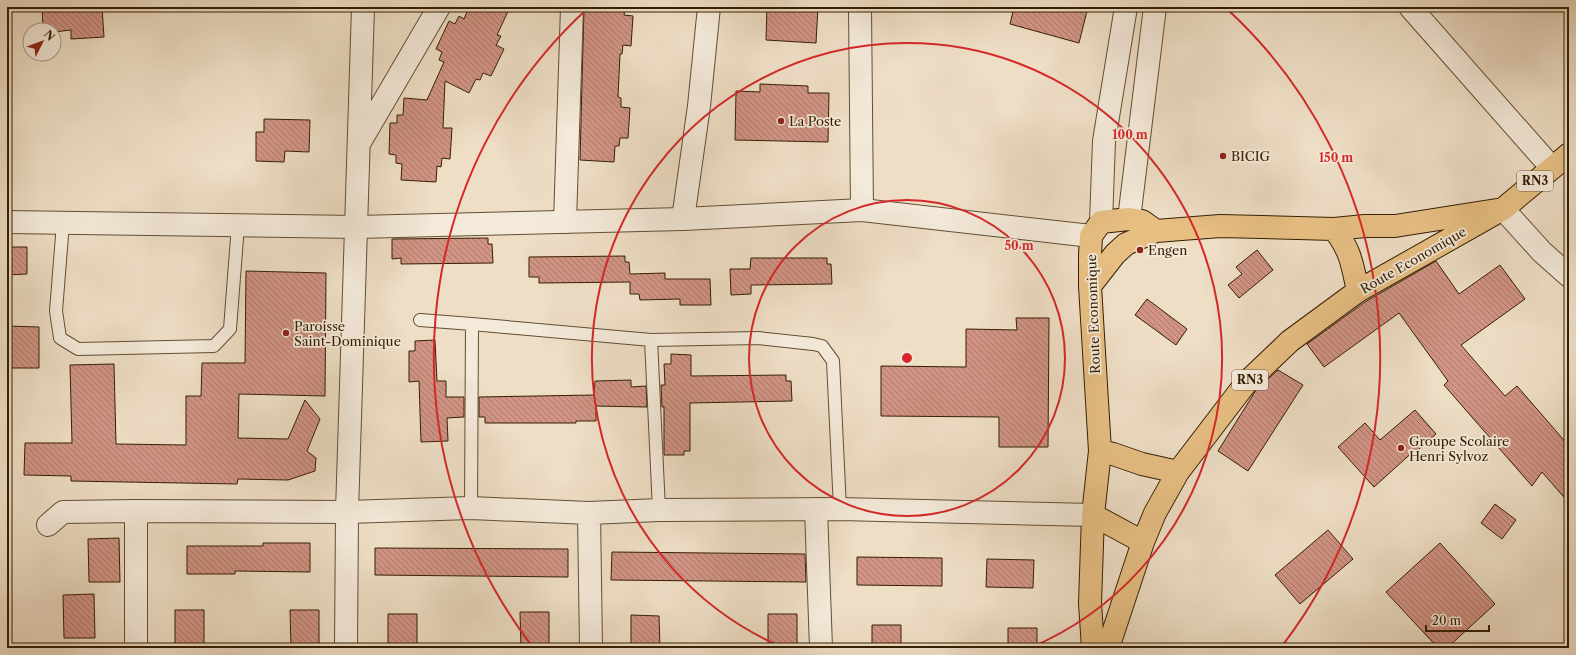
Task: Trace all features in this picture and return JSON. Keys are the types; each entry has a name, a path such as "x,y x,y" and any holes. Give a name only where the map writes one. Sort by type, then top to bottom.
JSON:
{"highway":[{"name":"Route Economique","path":"1108,648 1143,542 1155,513 1178,472 1246,383 1290,341 1358,291 1502,209 1569,154"},
{"name":"Route Economique","path":"1090,286 1115,254 1126,244 1156,231 1220,226 1334,229 1365,226 1394,226 1502,209"},
{"path":"1096,229 1128,219 1142,221 1156,231"},
{"name":"Route Economique","path":"1093,648 1090,603 1093,515 1100,451 1090,286 1096,229"},
{"path":"1334,229 1344,241 1348,251 1358,291"},
{"path":"1100,451 1142,464 1178,472"},
{"path":"1093,515 1143,542"}],"street":[{"path":"346,648 348,512 363,7"},
{"path":"359,143 439,7"},
{"path":"566,222 572,7"},
{"path":"683,219 699,106 709,7"},
{"path":"860,7 862,210"},
{"path":"7,222 357,226 683,219 862,210 1096,229 1104,141 1126,7"},
{"path":"1128,219 1155,7"},
{"path":"1410,7 1552,168"},
{"path":"1502,209 1542,252 1569,276"},
{"path":"48,525 62,512 136,511 348,512 471,508 588,513 659,510 840,509 1093,515"},
{"path":"816,509 821,648"},
{"path":"136,511 136,648"},
{"path":"588,513 591,648"}],"lane":[{"path":"63,223 56,311 60,338 78,349 214,346 230,329 238,225"},
{"path":"420,320 651,340 758,338 822,346 833,361 840,509"},
{"path":"471,508 472,324"},
{"path":"651,340 659,510"}],"building":[{"path":"42,7 102,7 104,37 71,39 71,30 62,31 62,22 43,22"},
{"path":"469,7 510,7 497,35 501,36 496,45 504,49 491,76 483,73 480,80 476,79 469,93 445,81 443,128 452,128 450,159 442,158 441,167 437,166 436,182 401,180 402,164 396,163 396,155 389,154 390,123 397,123 397,115 403,115 404,98 427,100 444,62 439,60 442,52 436,49 449,21 455,24 459,16 464,19"},
{"path":"584,7 625,7 624,15 633,16 631,46 623,45 622,54 620,54 618,97 621,98 621,107 630,108 628,138 620,138 619,146 615,146 614,162 580,160"},
{"path":"767,7 818,7 816,43 766,40"},
{"path":"1014,7 1088,7 1079,43 1010,24"},
{"path":"760,84 808,86 808,93 829,93 828,142 735,140 736,91 760,92"},
{"path":"264,119 310,120 309,152 285,151 284,162 256,161 256,132 264,132"},
{"path":"488,238 488,244 492,244 493,263 401,264 401,258 392,259 392,239"},
{"path":"7,247 27,247 27,274 7,275"},
{"path":"1257,250 1273,270 1239,298 1228,285 1242,274 1236,267"},
{"path":"625,256 625,262 629,262 630,274 665,273 665,279 710,279 711,305 680,305 680,299 640,300 639,294 630,294 630,282 539,283 539,277 529,277 529,257"},
{"path":"751,258 827,258 827,264 831,264 832,284 751,285 751,294 731,295 730,269 750,269"},
{"path":"1436,261 1459,294 1500,265 1525,299 1461,345 1505,396 1517,386 1569,446 1569,503 1542,472 1532,486 1444,385 1448,381 1399,313 1324,367 1307,344 1365,302"},
{"path":"246,271 326,273 325,396 239,394 238,438 288,439 305,400 320,419 307,451 316,458 315,471 288,480 238,479 237,484 71,481 71,476 24,475 25,443 72,443 70,365 114,364 116,444 186,445 186,396 201,396 202,363 245,363"},
{"path":"1147,299 1187,329 1176,345 1135,315"},
{"path":"1016,318 1049,318 1048,447 999,447 999,417 881,416 881,366 966,367 966,329 1017,330"},
{"path":"7,326 39,327 39,368 7,368"},
{"path":"435,340 437,381 446,381 446,397 464,397 464,417 447,418 448,441 421,442 419,381 409,382 409,351 415,351 415,341"},
{"path":"671,354 691,355 691,376 786,375 786,381 791,381 792,401 690,403 690,451 684,451 684,455 664,455 664,407 662,407 661,385 665,385 664,364 671,364"},
{"path":"1278,370 1303,385 1248,471 1218,451 1256,390"},
{"path":"631,380 631,387 646,386 647,407 596,406 596,421 576,421 576,423 485,423 485,417 479,417 479,397 594,395 595,381"},
{"path":"1415,410 1436,434 1418,450 1416,449 1374,487 1338,447 1365,423 1380,440"},
{"path":"1495,504 1516,520 1502,539 1481,523"},
{"path":"1328,530 1353,559 1300,604 1275,575"},
{"path":"119,538 120,582 89,582 88,539"},
{"path":"263,543 310,543 310,572 235,571 235,574 187,574 187,546 263,546"},
{"path":"1440,543 1495,604 1447,648 1438,648 1386,592"},
{"path":"375,548 568,549 568,577 375,575"},
{"path":"612,552 805,554 806,582 611,580"},
{"path":"857,557 942,558 942,586 857,585"},
{"path":"987,559 1034,560 1033,588 986,587"},
{"path":"94,594 95,638 64,638 63,595"},
{"path":"175,610 204,610 204,648 175,648"},
{"path":"290,610 319,610 319,648 291,648"},
{"path":"520,612 549,612 549,648 521,648"},
{"path":"388,614 417,614 417,648 388,648"},
{"path":"768,614 797,614 797,648 768,648"},
{"path":"631,615 659,616 660,648 631,648"},
{"path":"872,625 901,625 901,648 872,648"},
{"path":"1008,628 1037,628 1037,648 1008,648"}],"place":[{"name":"La Poste","path":"781,121"},
{"name":"BICIG","path":"1223,156"},
{"name":"Engen","path":"1140,250"},
{"name":"Paroisse Saint-Dominique","path":"286,333"},
{"name":"Groupe Scolaire Henri Sylvoz","path":"1401,448"}]}
